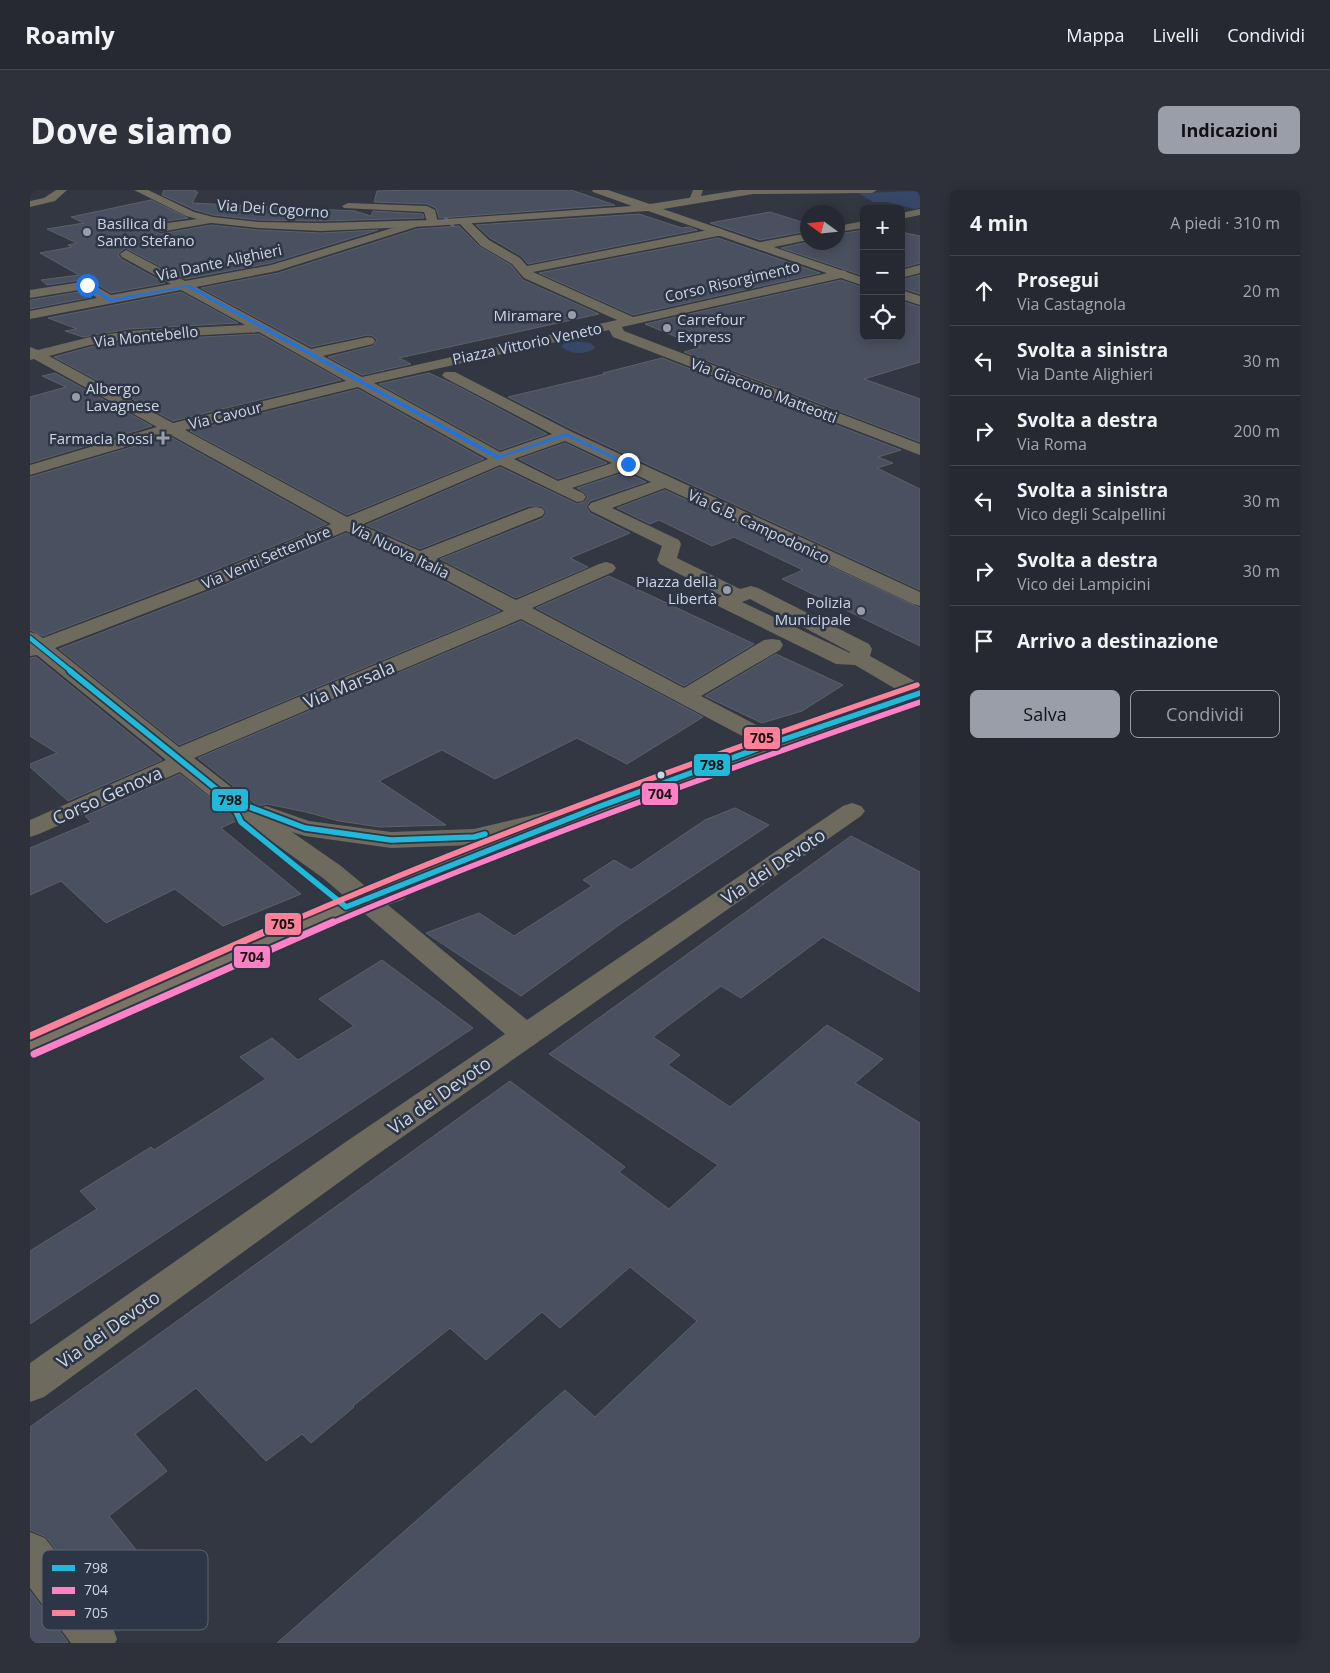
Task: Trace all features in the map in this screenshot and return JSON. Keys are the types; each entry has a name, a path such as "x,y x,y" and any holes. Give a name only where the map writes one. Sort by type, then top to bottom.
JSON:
{"main road":[{"path":"30,1046 346,907 397,889 598,807 920,693"}],"street":[{"path":"30,204 56,197 62,190"},
{"name":"Via Dei Cogorno","path":"139,190 190,214 212,220 258,225 321,227 435,223 648,208 696,195 734,191 872,190"},
{"path":"597,190 860,281"},
{"path":"348,206 426,209 429,210 435,223"},
{"path":"905,215 920,212"},
{"path":"160,228 212,220"},
{"path":"459,221 486,243 516,262 529,275 631,321"},
{"name":"Via Dante Alighieri","path":"30,315 188,286 273,268 412,224"},
{"path":"845,228 860,225"},
{"path":"524,270 718,232"},
{"path":"760,246 800,238"},
{"path":"126,254 188,286 359,382 500,458 577,497"},
{"path":"905,273 920,269"},
{"name":"Corso Risorgimento","path":"631,321 841,274"},
{"path":"30,294 87,285 110,301"},
{"path":"904,295 920,301"},
{"name":"Piazza Vittorio Veneto","path":"423,367 631,321"},
{"path":"30,323 47,328"},
{"name":"Via Giacomo Matteotti","path":"614,324 618,334 920,450"},
{"name":"Via Montebello","path":"32,354 90,341 130,335 263,328"},
{"path":"64,333 90,341"},
{"path":"310,354 368,341"},
{"name":"Via Nuova Italia","path":"32,354 172,428 345,524 420,558 773,744"},
{"name":"Via Cavour","path":"30,470 172,428 423,367"},
{"path":"450,375 566,435 666,482"},
{"name":"Via Venti Settembre","path":"34,645 214,580 500,458 566,435"},
{"path":"558,487 628,464"},
{"name":"Via G.B. Campodonico","path":"920,600 666,482 597,507 672,544 667,560 738,596 751,592 785,609 861,649 851,659 920,693"},
{"path":"420,558 536,512"},
{"name":"Via Marsala","path":"181,759 606,568"},
{"path":"34,645 181,759 231,801 332,872 525,1035"},
{"path":"684,697 772,645"},
{"name":"Corso Genova","path":"30,830 181,759"},
{"path":"231,801 306,828 390,840 474,837 598,807"},
{"path":"231,801 241,822 346,907"},
{"name":"Via dei Devoto","path":"30,1385 525,1035 852,811"},
{"path":"30,1553 42,1569"},
{"path":"89,1630 96,1639"}],"shaded area":[{"path":"920,191 920,208 915,209 887,202 873,202 858,193"},
{"path":"576,341 591,343 595,348 587,352 577,353 568,351 561,346 565,343"}],"building":[{"path":"164,190 196,190 195,192 198,192 192,203 355,211 371,216 373,211 423,214 424,218 321,221 258,220 213,215 195,210 162,195"},
{"path":"571,190 615,205 439,218 436,208 427,204 374,202 377,191"},
{"path":"151,200 188,218 159,222 152,229 160,234 211,225 258,230 321,233 378,230 271,263 185,279 125,248 118,254 121,259 165,283 111,293 88,279 47,285 41,280 79,275 40,253 72,247 68,245 77,243 47,229 84,223 71,217"},
{"path":"770,212 800,221 800,232 760,240 710,223"},
{"path":"639,214 682,228 689,227 697,230 528,264 521,256 490,238 476,225"},
{"path":"459,226 480,247 511,265 523,280 599,314 399,358 411,364 362,375 328,357 373,346 377,340 373,336 368,335 311,347 201,288 278,273 417,229"},
{"path":"860,231 860,275 781,248 800,244 800,250 845,250 845,233"},
{"path":"905,233 920,236 920,263 905,267"},
{"path":"718,238 820,273 633,315 539,273"},
{"path":"920,275 920,294 905,289 905,279"},
{"path":"841,280 860,287 860,340 905,340 905,302 920,307 920,362 864,379 920,399 920,442 684,352 701,347 645,324"},
{"path":"85,291 92,297 30,309 30,300"},
{"path":"181,292 238,323 129,329 83,337 65,331 77,329 48,318"},
{"path":"259,334 341,380 173,421 54,357 90,347 129,341"},
{"path":"662,358 901,450 878,457 893,463 877,468 920,489 920,590 573,430 508,397 605,374 603,373"},
{"path":"55,373 152,426 30,463 30,397 66,387 42,376"},
{"path":"429,373 547,434 500,450 379,384"},
{"path":"358,389 484,459 347,515 190,431"},
{"path":"169,436 327,524 206,574 43,636 30,630 30,477"},
{"path":"565,443 607,463 558,479 519,459"},
{"path":"500,467 577,504 584,502 588,497 577,488 626,472 646,482 590,501 586,507 590,513 630,533 570,558 588,567 516,598 440,559 543,518 547,512 542,506 529,506 420,549 366,525"},
{"path":"665,490 920,608 920,646 782,579 803,570 734,537 712,546 659,520 650,524 617,508"},
{"path":"346,533 412,564 500,611 179,745 59,649 222,586"},
{"path":"609,576 754,644 684,686 536,608"},
{"path":"521,621 703,717 627,764 577,738 495,779 442,750 379,781 446,825 380,827 339,821 267,804 258,806 198,758"},
{"path":"776,654 843,685 802,711 762,723 705,696"},
{"path":"36,657 162,760 68,801 30,767 30,764 57,753 30,736 30,658"},
{"path":"180,774 238,820 221,828 301,894 223,926 175,889 106,923 61,881 30,895 30,848 91,822 85,816"},
{"path":"735,808 769,825 622,923 521,996 426,933 479,913 514,936 592,886 583,880 614,860 631,870 705,820"},
{"path":"851,836 920,872 920,992 823,937 741,998 721,986 653,1037 680,1055 668,1065 730,1107 827,1025 883,1059 855,1083 920,1123 920,1643 277,1643 565,1390 595,1417 697,1321 630,1267 560,1328 542,1312 486,1360 450,1328 353,1406 311,1443 302,1434 266,1461 196,1388 135,1434 167,1471 109,1516 136,1550 56,1550 46,1537 30,1530 30,1427 510,1081 625,1167 619,1172 669,1209 718,1165 549,1054"},
{"path":"382,960 473,1028 30,1324 30,1251 97,1209 80,1191 151,1147 154,1150 266,1079 240,1057 272,1038 298,1060 354,1026 319,999"},
{"path":"30,1591 42,1607 42,1630 59,1630 68,1642 30,1643"}],"waterway":[{"path":"435,190 442,204 445,217 463,236"}],"transit line":[{"name":"798","path":"30,638 231,801 241,822 346,907 598,807 773,743 920,693"},
{"name":"705","path":"30,1036 303,916 413,870 555,814 699,761 917,685"},
{"name":"704","path":"34,1054 270,949 420,886 633,804 920,702"},
{"name":"798","path":"239,803 305,828 391,840 474,837 485,834"}],"place":[{"name":"Basilica di Santo Stefano","path":"87,232"},
{"name":"Miramare","path":"572,315"},
{"name":"Carrefour Express","path":"667,328"},
{"name":"Albergo Lavagnese","path":"76,397"},
{"name":"Farmacia Rossi","path":"163,438"},
{"name":"Piazza della Libertà","path":"727,590"},
{"name":"Polizia Municipale","path":"861,611"}],"route":[{"path":"87,285 110,301 188,286 499,458 566,435 628,464"}]}
